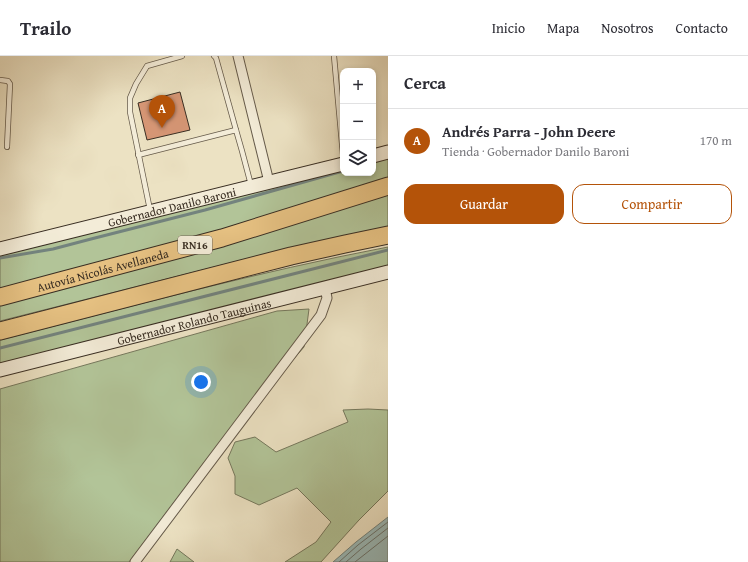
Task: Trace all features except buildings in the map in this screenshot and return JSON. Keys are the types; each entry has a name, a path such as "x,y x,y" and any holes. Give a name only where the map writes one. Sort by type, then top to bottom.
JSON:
{"highway":[{"name":"Autovía Nicolás Avellaneda","path":"0,297 222,238 388,186"},
{"path":"0,331 291,256 388,236"}],"street":[{"path":"238,56 269,182"},
{"path":"376,155 388,152"},
{"name":"Gobernador Danilo Baroni","path":"0,249 340,165"},
{"name":"Gobernador Rolando Tauguinas","path":"0,370 388,272"},
{"path":"135,562 321,315 327,298 325,287"}],"lane":[{"path":"150,212 130,112 130,98 136,84 147,66 182,56"},
{"path":"214,56 216,58 251,187"},
{"path":"334,56 342,140"},
{"path":"0,80 8,81 10,84 7,148"},
{"path":"138,155 236,130"}],"green space":[{"path":"388,157 388,180 256,220 0,291 0,255 340,169 340,176 376,176 376,160"},
{"path":"388,195 388,228 250,258 0,321 0,305 278,228"},
{"path":"388,247 388,268 0,366 0,340 290,267"},
{"path":"309,309 304,347 206,460 129,562 0,562 0,389 277,311"},
{"path":"343,410 388,410 388,491 321,562 285,562 316,542 331,522 297,488 259,505 235,494 235,476 228,458 235,442 255,437 276,452 348,422"},
{"path":"177,549 194,562 170,562"}],"water":[{"path":"388,517 388,562 333,562 356,542"}],"waterway":[{"path":"0,258 53,249 205,210 340,172"},
{"path":"0,348 388,250"}],"place":[{"name":"Andrés Parra - John Deere","path":"162,128"}]}
